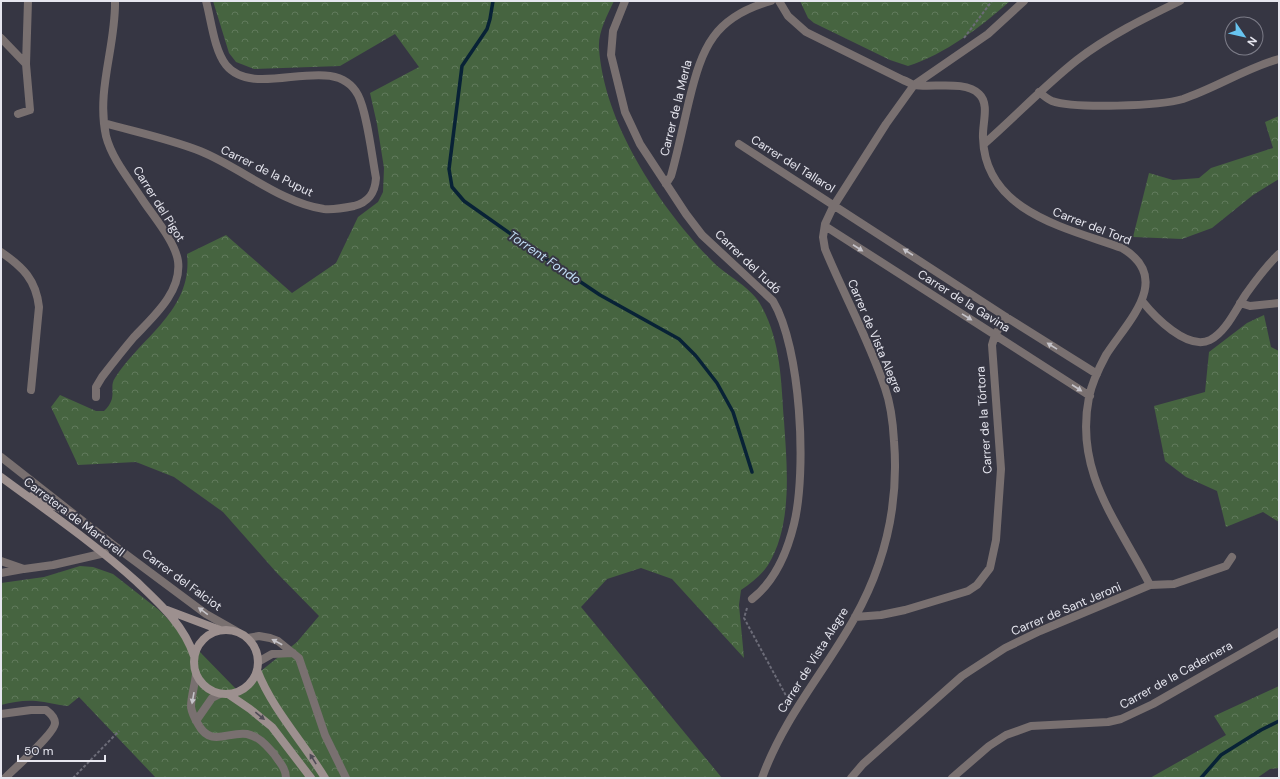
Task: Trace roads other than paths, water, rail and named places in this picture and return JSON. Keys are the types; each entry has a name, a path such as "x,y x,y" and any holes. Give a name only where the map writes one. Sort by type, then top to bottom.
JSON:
{"main road":[{"name":"Carretera de Martorell","path":"1,477 105,553 167,610 191,646 196,674"},
{"path":"20,491 72,514"},
{"name":"Carretera de Martorell","path":"167,610 220,630 236,631 248,638"},
{"path":"194,656 200,643 205,637 220,630"},
{"path":"248,638 254,646 265,689 325,778"},
{"path":"224,694 243,689 254,677 258,666"},
{"path":"196,674 205,687 224,694 250,709 272,727 311,778"}],"street":[{"path":"18,114 30,110 26,64 28,1"},
{"name":"Carrer del Pigot","path":"96,397 96,386 102,377 168,297 177,279 178,269 178,260 170,243 115,157 110,147 104,124 102,98 116,20 115,1"},
{"name":"Carrer de la Puput","path":"104,124 200,151 280,193 312,206 337,209 356,205 369,199 375,186 376,178 361,102 353,87 342,79 334,77 301,76 254,79 233,71 222,58 206,1"},
{"name":"Carrer del Tudó","path":"625,1 613,31 611,42 613,68 631,126 650,162 702,235 773,301 780,313 788,337 797,391 800,475 797,502 794,523 781,561 764,590 752,599"},
{"name":"Carrer de la Merla","path":"666,184 671,176 694,77 706,46 728,21 751,8 771,1"},
{"path":"779,1 788,16 806,32 914,85"},
{"name":"Carrer de Vista Alegre","path":"762,778 781,734 795,709 855,617 885,547 892,518 896,474 890,403 885,388 825,249 825,226 835,204 886,124 914,85 988,34 1024,1"},
{"path":"984,144 1039,92 1077,60 1143,19 1180,1"},
{"path":"1,38 26,64"},
{"path":"1039,92 1050,100 1062,104 1123,105 1168,102 1200,93 1279,59"},
{"name":"Carrer del Tord","path":"914,85 962,87 973,89 980,94 985,106 983,138 988,166 1002,190 1020,206 1039,218 1052,224 1122,248 1133,255 1143,269 1146,281 1142,301 1106,355 1097,374 1090,396 1086,438 1093,475 1105,504 1150,585"},
{"name":"Carrer del Tallarol","path":"739,144 835,204"},
{"name":"Carrer de la Gavina","path":"835,204 1006,317 1097,374"},
{"name":"Carrer de la Gavina","path":"825,226 1090,396"},
{"path":"1,252 29,276 38,295 39,307 31,390"},
{"path":"1142,301 1164,324 1179,335 1199,342 1209,341 1218,334 1264,269 1279,254"},
{"path":"1240,303 1250,306 1279,303"},
{"name":"Carrer de la Tórtora","path":"855,617 881,615 905,610 968,591 977,585 990,568 996,540 1001,469 992,345 995,335 1006,317"},
{"name":"Carrer del Falciot","path":"1,457 72,514 206,614 236,631"},
{"path":"1,573 53,565 105,553"},
{"name":"Carrer de Sant Jeroni","path":"851,778 863,764 962,676 982,662 1040,631 1150,585 1174,584 1226,566 1232,557"},
{"path":"1,561 24,569"},
{"name":"Carrer de la Cadernera","path":"952,778 989,746 1006,735 1031,726 1108,722 1121,719 1153,704 1279,632"},
{"path":"248,638 259,636 278,641 302,662 325,735 346,778"},
{"path":"258,666 272,654 293,653"},
{"path":"196,674 191,705 196,721 204,733 216,738 237,734 257,738 265,743 284,768 286,778"},
{"path":"196,721 212,698 224,694"},
{"path":"1,714 31,710 46,710 54,718 55,724 53,731 5,778"}],"waterway":[{"name":"Torrent Fondo","path":"493,1 487,29 462,66 449,169 452,187 464,201 600,295 679,339 696,356 717,383 733,412 752,472"},
{"path":"1201,778 1221,755 1261,730 1279,721"}]}
